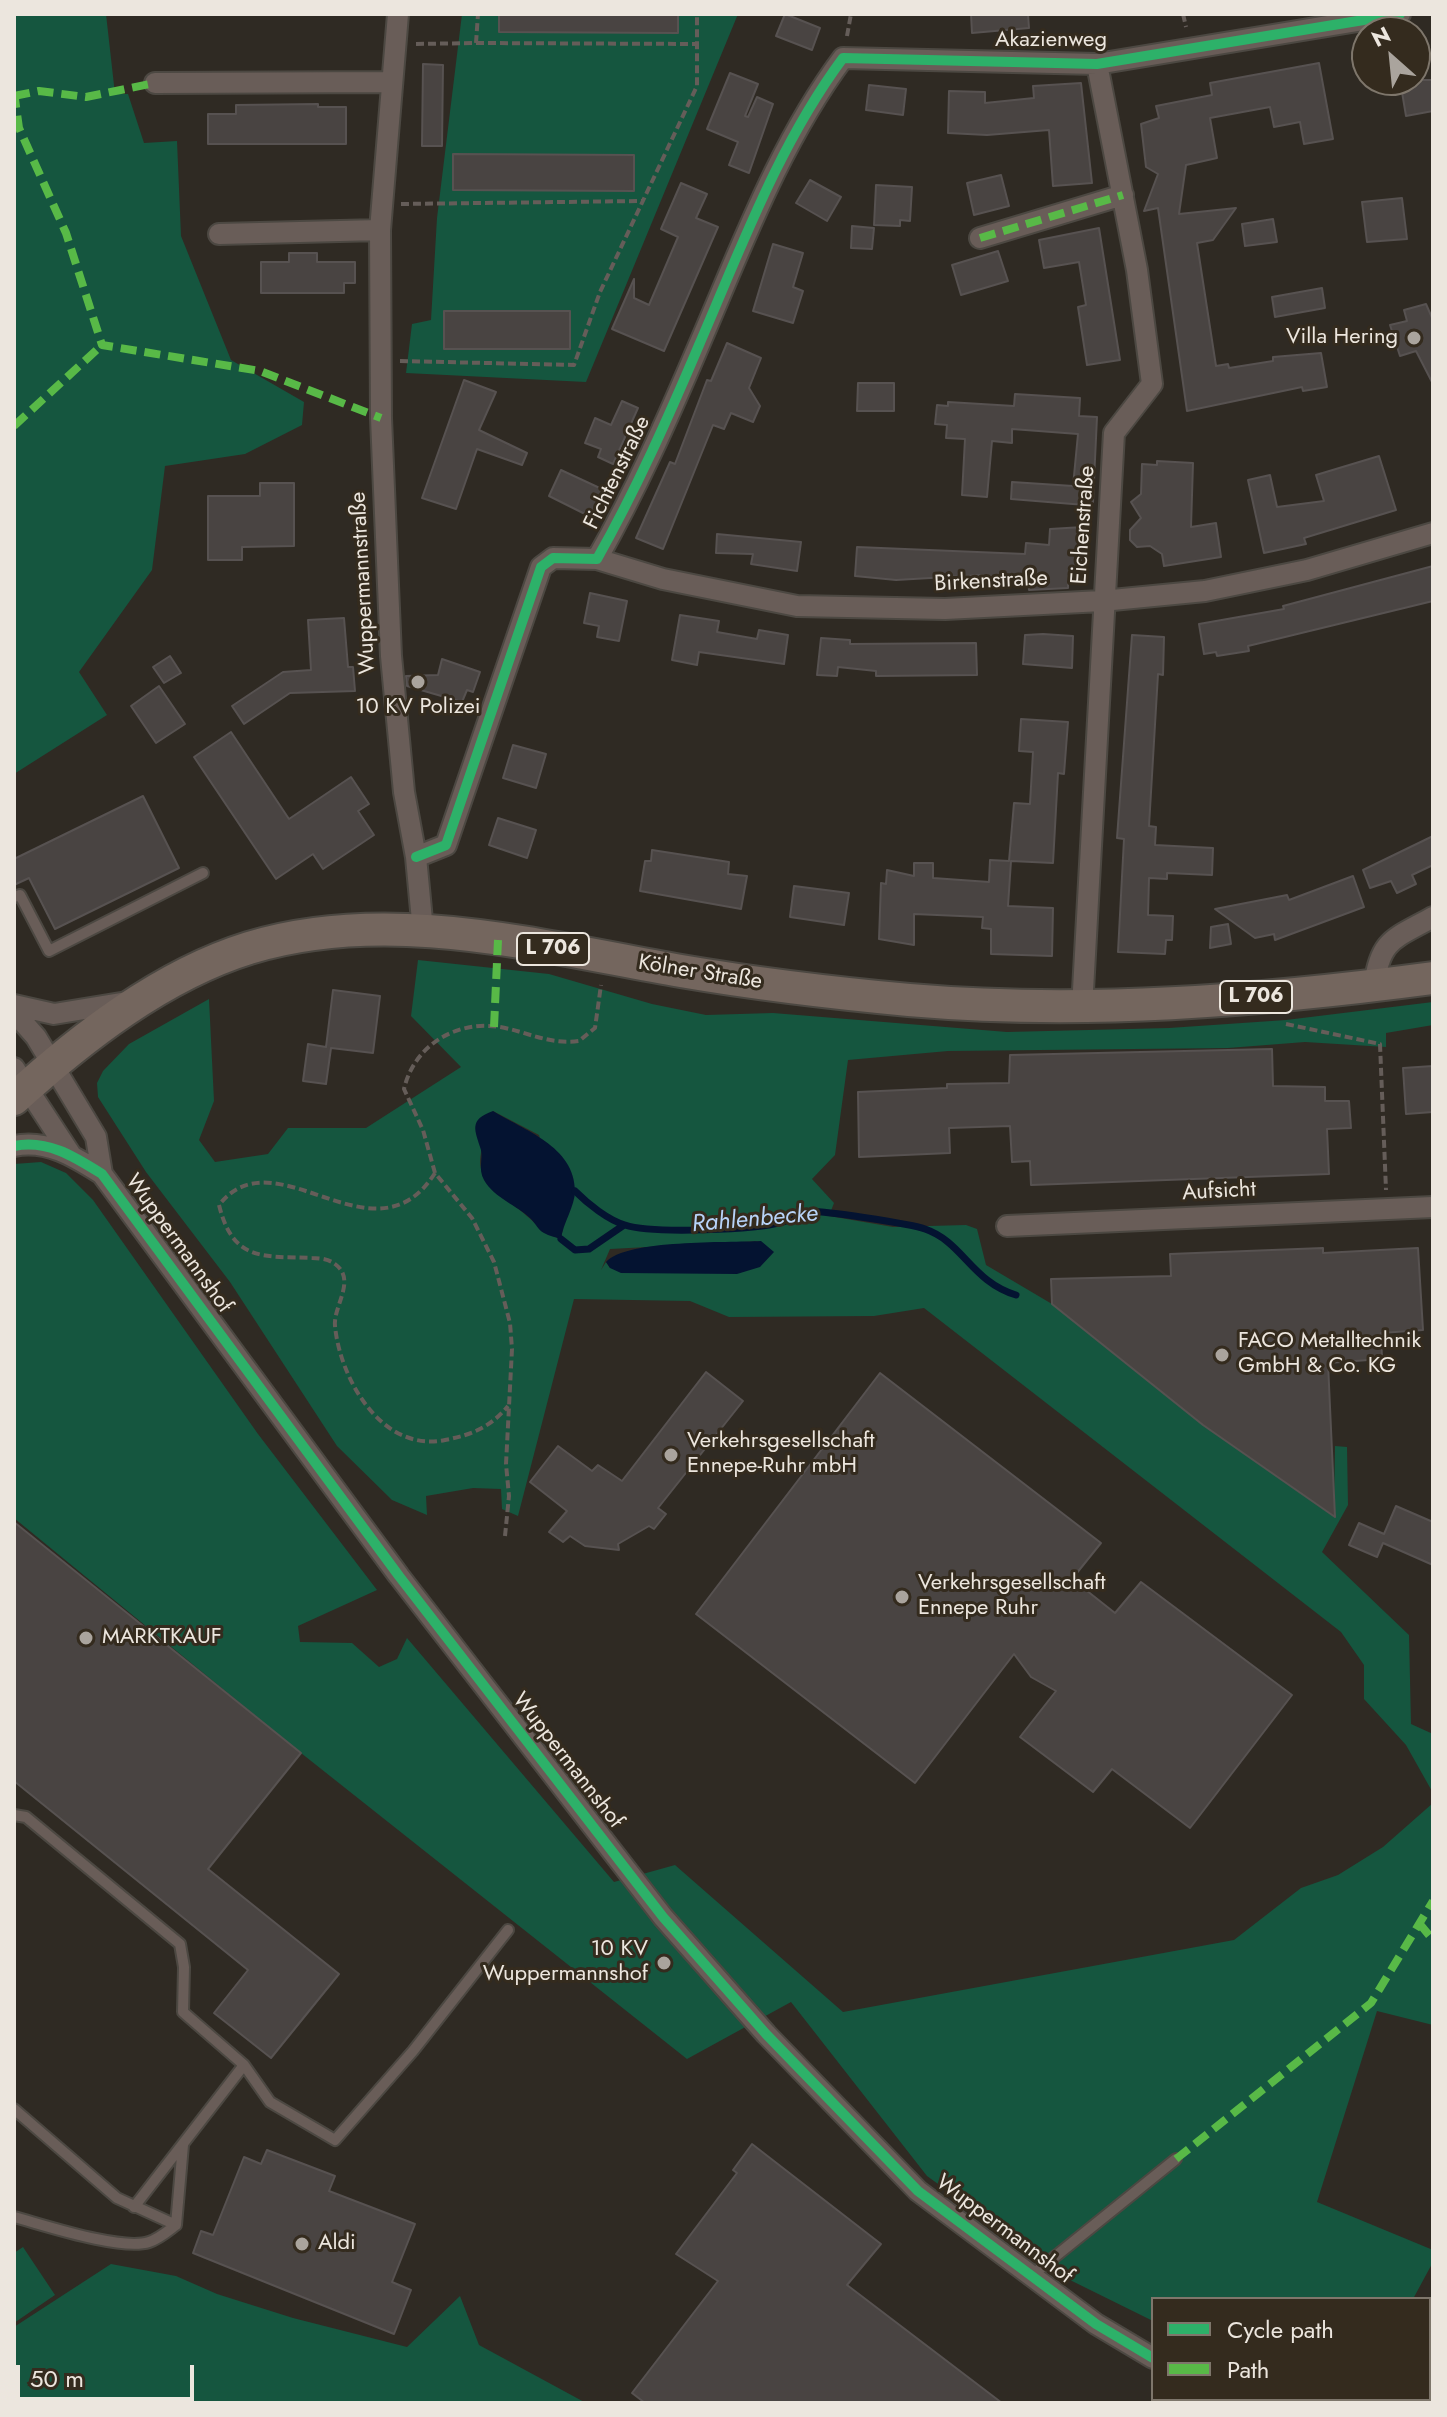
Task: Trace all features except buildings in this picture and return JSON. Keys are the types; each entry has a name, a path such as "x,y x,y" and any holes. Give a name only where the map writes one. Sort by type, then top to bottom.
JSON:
{"main road":[{"name":"Kölner Straße","path":"18,1085 147,998 209,965 247,949 333,932 423,931 812,990 996,1006 1082,1008 1374,986 1433,978"}],"street":[{"name":"Wuppermannstraße","path":"398,14 380,230 381,361 390,642 404,792 416,857 423,931"},
{"name":"Akazienweg","path":"843,58 1097,64 1400,14"},
{"name":"Fichtenstraße","path":"416,857 446,845 541,567 553,558 567,556 597,559 655,445 750,224 828,78 843,58"},
{"name":"Eichenstraße","path":"1082,1008 1102,601 1114,433 1152,384 1123,195 1097,64"},
{"path":"155,83 390,82"},
{"path":"980,238 1123,195"},
{"path":"219,234 380,230"},
{"name":"Birkenstraße","path":"597,559 663,579 797,606 853,610 945,609 1102,601 1234,585 1307,570 1433,533"},
{"path":"1374,986 1378,956 1393,940 1433,917"},
{"path":"14,1005 54,1014 147,998"},
{"name":"Wuppermannshof","path":"14,1012 36,1037 96,1137 102,1174"},
{"name":"Wuppermannshof","path":"18,1085 72,1156"},
{"name":"Wuppermannshof","path":"14,1146 39,1145 72,1156 102,1174 399,1576 663,1917 766,2034 918,2191 1096,2324 1151,2357"},
{"name":"Aufsicht","path":"1007,1226 1433,1207"}],"lane":[{"path":"14,897 20,895 49,951 203,873"},
{"path":"14,1815 26,1817 180,1944 184,1967 183,2012 244,2065 270,2102 335,2140 413,2051 508,1930"},
{"path":"134,2207 244,2065"},
{"path":"14,2109 117,2198 176,2225"},
{"path":"176,2225 183,2145"},
{"path":"1031,2276 1176,2159"},
{"path":"14,2217 81,2235 137,2244 151,2242 176,2225"}],"path":[{"path":"476,43 478,14"},
{"path":"381,361 574,365 600,292 697,86 697,14"},
{"path":"395,51 412,44 696,44"},
{"path":"383,204 643,201"},
{"path":"505,1536 509,1496 506,1464 510,1323 494,1262 472,1218 435,1173 423,1130 404,1089 415,1059 445,1036 479,1026 501,1027 543,1041 579,1041 595,1028 603,958"},
{"path":"1285,1024 1380,1044 1387,1209"},
{"path":"435,1173 417,1195 382,1207 359,1210 289,1185 266,1181 246,1183 229,1192 219,1205 229,1234 240,1247 257,1256 322,1258 336,1264 344,1277 345,1290 335,1323 347,1376 381,1421 398,1433 413,1439 439,1442 457,1438 477,1432 499,1417 509,1404"}],"green space":[{"path":"14,14 106,14 115,94 128,94 144,143 177,141 181,236 231,360 304,402 302,425 245,454 165,466 152,570 79,672 107,715 14,774"},
{"path":"462,14 738,14 586,382 406,373 412,324 431,320 437,218"},
{"path":"418,960 549,974 652,1004 706,1015 773,1013 1007,1032 1169,1028 1286,1020 1433,1002 1433,1025 1386,1033 1386,1047 1305,1042 1228,1048 948,1051 848,1060 835,1155 812,1179 834,1203 829,1216 893,1227 966,1225 977,1229 986,1265 1052,1304 1203,1425 1326,1511 1334,1509 1335,1446 1347,1447 1348,1505 1322,1552 1409,1635 1411,1724 1433,1734 1433,1793 1406,1745 1364,1699 1364,1665 1341,1632 924,1308 874,1316 729,1317 690,1301 574,1299 518,1516 502,1509 501,1489 473,1488 426,1496 427,1515 392,1500 337,1446 230,1282 146,1172 98,1097 97,1083 103,1071 129,1044 209,999 214,1101 199,1140 215,1162 268,1154 288,1128 366,1128 461,1067 411,1016","holes":["493,1111 539,1135 563,1228 561,1239 540,1227 485,1178 480,1159","761,1241 610,1268 606,1262 601,1270 610,1249"]},
{"path":"41,1162 66,1173 93,1200 258,1434 377,1590 298,1626 300,1642 352,1643 379,1667 397,1659 407,1638 614,1882 675,1865 843,2012 1234,1940 1301,1888 1338,1875 1383,1847 1433,1803 1433,2025 1377,2011 1317,2202 1433,2250 1433,2262 1414,2297 1151,2297 1151,2320 1072,2281 927,2176 791,2002 687,2059 301,1753 14,1518 14,1164"},
{"path":"23,2247 55,2295 14,2323 14,2253"},
{"path":"111,2264 176,2276 217,2294 293,2318 407,2347 460,2296 479,2345 586,2403 14,2403 14,2327"}],"water":[{"path":"493,1111 545,1141 557,1151 573,1175 573,1203 561,1239 542,1232 484,1180 475,1126 480,1118"},
{"path":"761,1241 774,1252 760,1267 737,1274 621,1273 610,1268 606,1262 634,1249 656,1246"}],"waterway":[{"name":"Rahlenbecke","path":"575,1191 612,1219 638,1228 704,1230 751,1227 783,1222 802,1213 813,1212 925,1229 949,1243 988,1281 1016,1295"},
{"path":"561,1239 575,1250 589,1249 624,1225"}],"railway":[{"path":"1431,2392 1433,2386"}],"marked path":[{"path":"14,96 39,91 86,97 155,83"},
{"path":"14,92 19,128 66,233 102,345 260,371 381,418"},
{"path":"980,238 1123,195"},
{"path":"14,426 102,345"},
{"path":"494,1027 498,940"},
{"path":"1176,2159 1371,2003 1433,1901"},
{"path":"1419,1923 1433,1940"}],"cycle path":[{"path":"416,857 446,845 541,567 553,558 597,559 651,454 780,161 799,125 843,58 1097,64 1400,14"},
{"path":"14,1146 49,1147 102,1174 399,1576 663,1917 766,2034 918,2191 1096,2324 1151,2357"}],"place":[{"name":"Villa Hering","path":"1414,338"},
{"name":"10 KV Polizei","path":"418,682"},
{"name":"FACO Metalltechnik GmbH & Co. KG","path":"1222,1355"},
{"name":"Verkehrsgesellschaft Ennepe-Ruhr mbH","path":"671,1455"},
{"name":"Verkehrsgesellschaft Ennepe Ruhr","path":"902,1597"},
{"name":"MARKTKAUF","path":"86,1638"},
{"name":"10 KV Wuppermannshof","path":"664,1963"},
{"name":"Aldi","path":"302,2244"}]}
